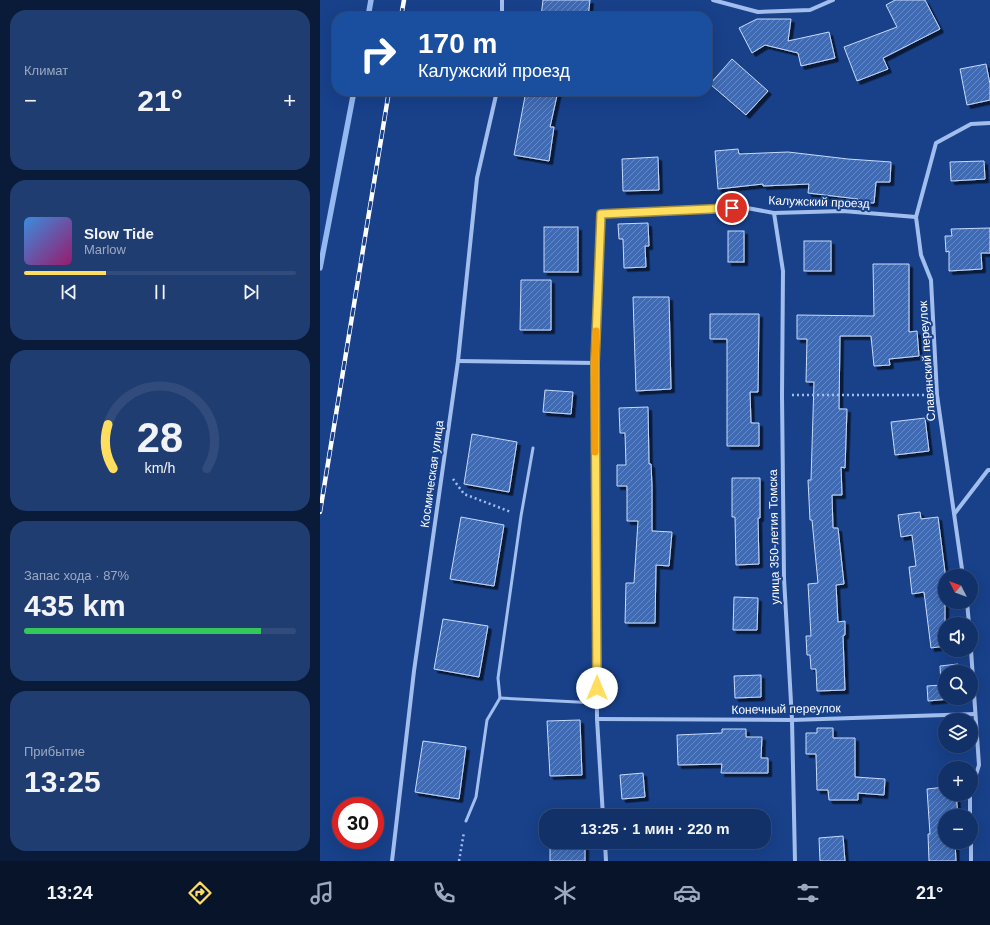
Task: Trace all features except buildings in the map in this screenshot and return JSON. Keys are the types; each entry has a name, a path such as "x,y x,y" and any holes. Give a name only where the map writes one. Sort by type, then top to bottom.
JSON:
{"street":[{"path":"502,0 502,12"},
{"path":"713,0 758,12 810,10 833,0"},
{"name":"Космическая улица","path":"392,861 414,671 458,361 477,178 496,96"},
{"path":"916,217 936,143 971,124 990,123"},
{"name":"Калужский проезд","path":"595,363 601,214 747,208 774,213 843,211 916,217"},
{"name":"улица 350-летия Томска","path":"774,213 783,271 782,395 784,578 792,720 795,861"},
{"name":"Славянский переулок","path":"916,217 921,255 931,280 937,395 963,569"},
{"path":"458,361 595,363 597,719 603,809"},
{"path":"955,513 989,469"},
{"path":"971,657 975,713"},
{"name":"Конечный переулок","path":"597,719 792,720 938,715"},
{"path":"978,752 978,768"},
{"path":"605,849 606,861"},
{"path":"971,849 971,861"}],"lane":[{"path":"466,821 476,797 487,720 500,698 498,678 521,516 533,448"},
{"path":"500,698 597,703"}],"path":[{"path":"782,395 937,395"},
{"path":"443,465 464,494 521,516"},
{"path":"459,861 466,821"}],"waterway":[{"path":"369,12 371,0"},
{"path":"320,268 353,96"}],"railway":[{"path":"402,12 404,0"},
{"path":"320,512 388,96"}],"slow traffic":[{"path":"595,452 596,331"}],"route":[{"path":"597,688 595,363 601,214 732,208"}]}
